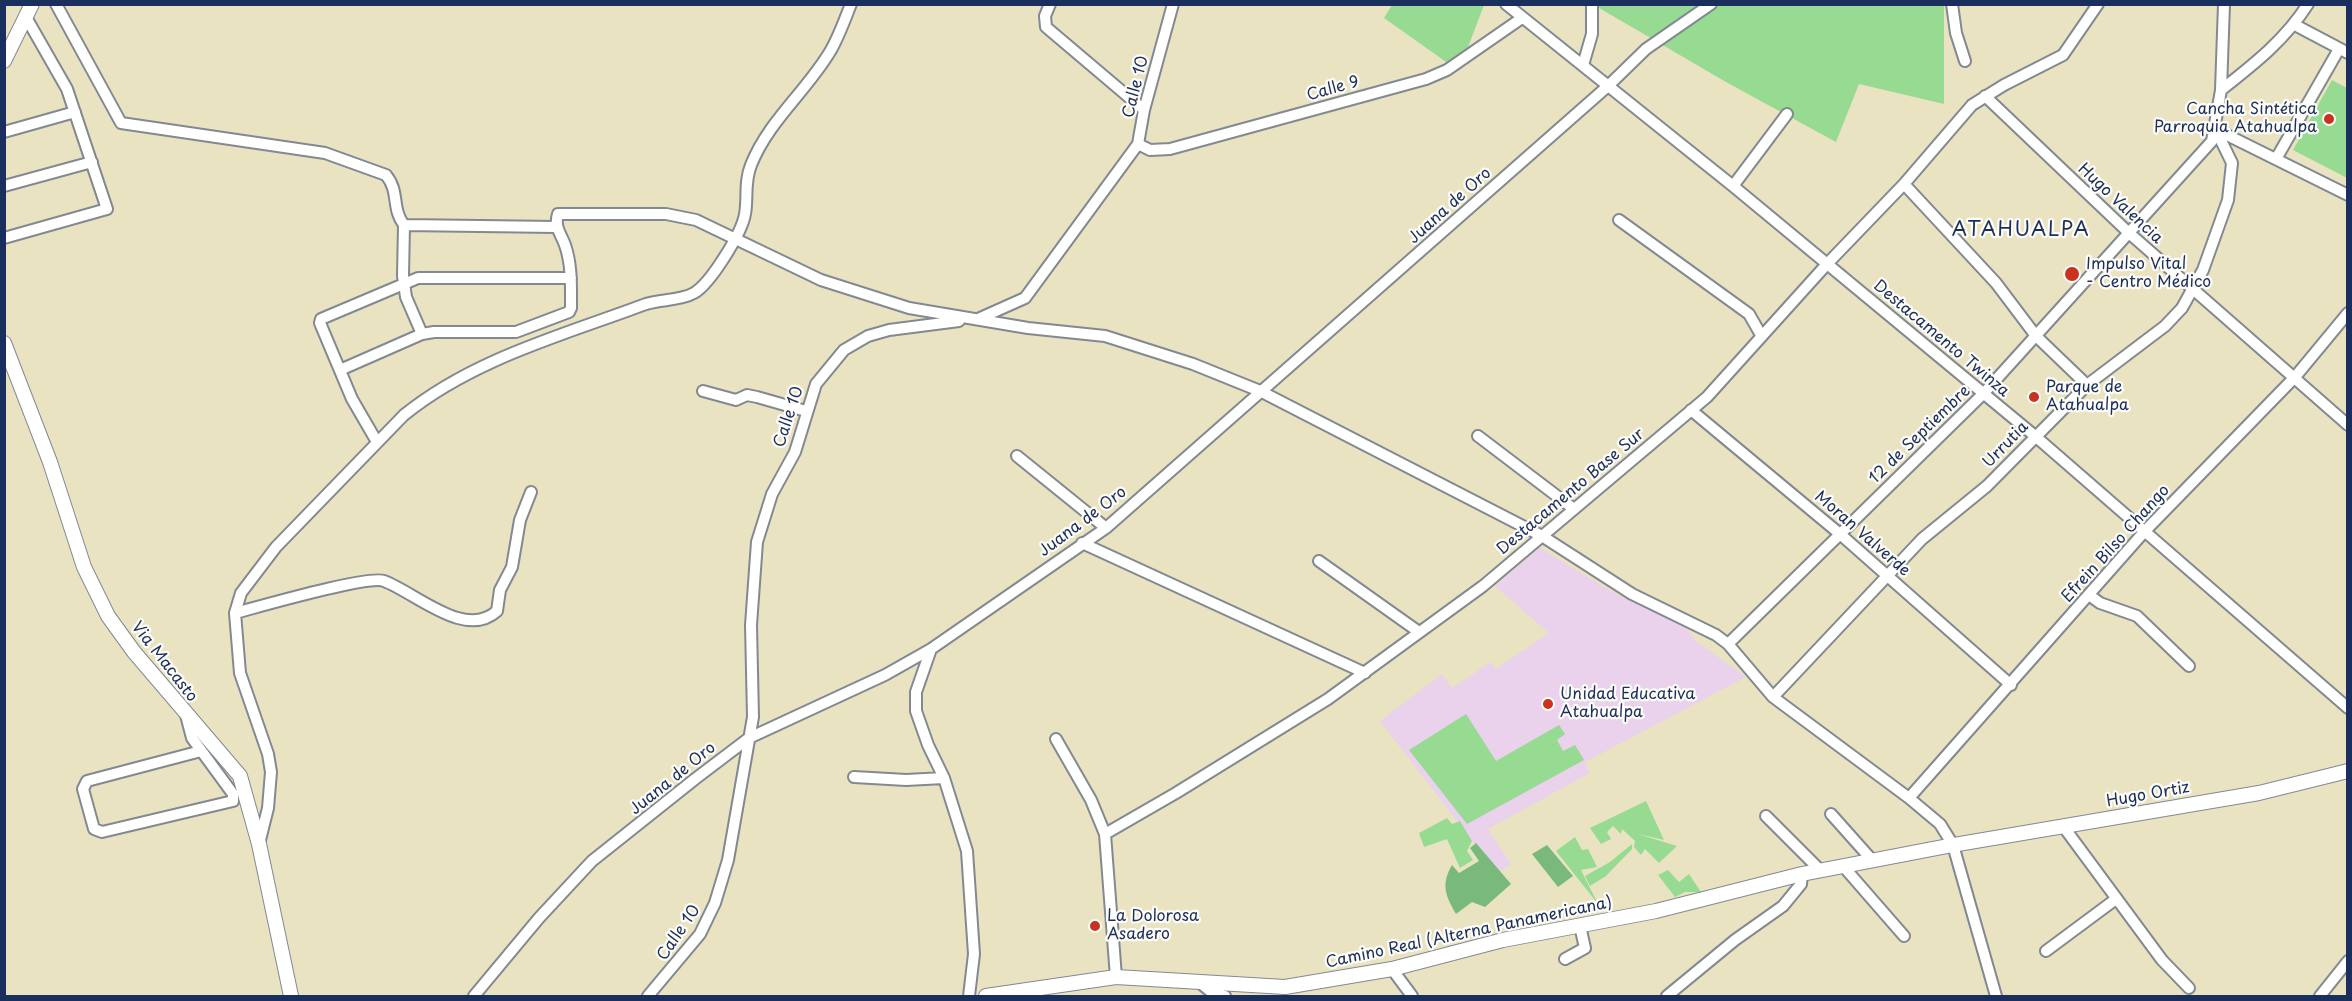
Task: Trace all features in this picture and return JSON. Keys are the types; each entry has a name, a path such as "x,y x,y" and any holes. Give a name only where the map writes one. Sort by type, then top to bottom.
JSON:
{"street":[{"path":"4,61 27,19 32,4"},
{"path":"56,4 121,123 325,153 386,175 395,192 397,215 404,225 406,297 422,334"},
{"path":"259,844 268,808 271,772 268,754 240,673 235,613 241,594 276,547 377,442 427,396 467,373 651,302 693,294 737,239 745,214 746,182 751,165 771,127 831,51 851,4"},
{"path":"1050,4 1045,16 1046,27 1144,110"},
{"name":"Calle 10","path":"648,996 687,952 715,903 738,814 753,717 751,625 757,542 772,494 795,452 816,384 830,364 856,341 889,330 977,319 1024,298 1138,144 1144,110 1173,4"},
{"name":"Destacamento Twinza","path":"1506,4 1733,186 2035,436 2348,708"},
{"path":"1584,65 1592,34 1592,4"},
{"name":"Juana de Oro","path":"474,996 539,918 592,861 749,738 885,675 931,649 1106,528 1260,391 1336,328 1608,86 1646,49 1712,4"},
{"path":"1952,4 1956,33 1965,61"},
{"name":"Destacamento Base Sur","path":"1105,834 1328,699 1483,586 1707,397 1761,335 1904,184 1972,105 2062,56 2098,4"},
{"path":"2221,90 2275,48 2295,25 2308,4"},
{"path":"2222,5 2221,90 2215,128 2348,195"},
{"name":"Calle 9","path":"1138,144 1150,150 1170,149 1426,79 1447,70 1522,18"},
{"path":"4,238 107,209 68,89 27,19"},
{"path":"2276,159 2343,51 2295,25"},
{"name":"Hugo Valencia","path":"1985,96 2192,291 2295,377 2348,425"},
{"path":"4,132 75,112"},
{"path":"1733,186 1787,114"},
{"name":"12 de Septiembre","path":"1728,644 1983,394 2212,141 2215,128"},
{"name":"Urrutia","path":"1773,697 1889,577 1922,539 1987,486 2087,385 2165,326 2192,291 2228,200 2232,163 2215,128"},
{"path":"4,186 92,162"},
{"path":"1904,184 1996,283 2036,336 2087,385"},
{"path":"340,370 422,334 523,331 568,312 571,308 571,278 566,247 556,226 558,214 666,214 696,220 821,280 909,308 1028,328 1105,336 1192,363 1260,391 1542,536 1632,594 1716,635 1728,644 1773,697 1910,798 1940,824 1953,845 1996,996"},
{"path":"1619,220 1749,314 1761,335"},
{"path":"404,225 556,226"},
{"path":"377,442 352,399 320,323 321,319 417,278 571,278"},
{"name":"Efrein Bilso Chango","path":"1910,798 2144,532 2295,377 2348,313"},
{"name":"Via Macasto","path":"4,343 50,462 89,577 108,616 186,715 240,776 259,844 291,996"},
{"path":"703,391 736,400 747,395 806,411"},
{"name":"Moran Valverde","path":"1691,410 1840,534 2011,685"},
{"path":"1478,436 1574,509"},
{"path":"1017,456 1106,528"},
{"path":"235,613 377,580 444,612 475,622 482,621 497,611 500,590 512,567 518,527 531,492"},
{"path":"1082,543 1365,673"},
{"path":"1319,561 1419,632"},
{"path":"2089,595 2100,603 2137,616 2189,666"},
{"path":"931,649 916,692 916,711 928,745 944,778 967,851 974,954 969,996"},
{"path":"186,715 189,730 201,751 233,794 232,801 102,832 94,829 83,789 87,781 201,751"},
{"path":"1056,739 1090,800 1105,834 1116,977"},
{"name":"Hugo Ortiz","path":"1953,845 2259,793 2348,771"},
{"path":"854,777 906,780 944,778"},
{"path":"1831,814 1872,860"},
{"path":"1766,816 1820,870"},
{"path":"2063,826 2162,960 2189,988"},
{"name":"Camino Real (Alterna Panamericana)","path":"988,996 1116,977 1186,979 1199,982 1285,987 1392,969 1503,940 1656,911 1820,870 1953,845"},
{"path":"1843,866 1904,936"},
{"path":"1667,996 1736,940 1784,906 1802,884 1802,874"},
{"path":"2046,951 2116,899"},
{"path":"1565,959 1585,948 1580,926"},
{"path":"2320,996 2348,961"},
{"path":"1392,969 1412,996"},
{"path":"1199,982 1210,991 1225,996"}],"shaded area":[{"name":"Unidad Educativa Atahualpa","path":"1540,548 1616,594 1686,628 1696,641 1746,677 1585,762 1590,773 1488,829 1511,864 1497,873 1380,721 1442,674 1452,688 1491,662 1496,669 1549,633 1495,586"}],"green space":[{"path":"1392,5 1484,5 1465,55 1449,64 1384,18"},
{"path":"1594,5 1944,5 1944,104 1859,84 1836,142 1726,82"},
{"name":"Cancha Sintética Parroquia Atahualpa","path":"2332,80 2347,88 2347,178 2293,150"},
{"path":"1466,714 1496,761 1559,725 1565,734 1557,740 1563,751 1575,745 1584,760 1467,824 1409,750"},
{"path":"1646,801 1664,840 1638,834 1677,846 1659,863 1645,849 1641,855 1634,847 1635,841 1622,829 1621,834 1613,826 1607,832 1611,839 1601,844 1590,828"},
{"path":"1447,818 1452,824 1460,821 1472,841 1467,851 1473,860 1460,868 1447,839 1424,847 1419,833"},
{"path":"1575,837 1582,850 1588,849 1597,867 1581,870 1598,904 1556,851"},
{"path":"1476,843 1511,884 1485,907 1472,902 1456,914 1447,895 1446,878 1452,865 1459,873 1479,861 1470,848"},
{"path":"1632,844 1632,849 1606,876 1590,886 1585,876 1610,862"},
{"path":"1547,845 1573,876 1558,887 1532,854"},
{"path":"1668,870 1679,882 1689,874 1701,892 1685,892 1675,897 1658,875"}],"place":[{"name":"Cancha Sintética Parroquia Atahualpa","path":"2329,119"},
{"name":"Impulso Vital - Centro Médico","path":"2072,274"},
{"name":"Parque de Atahualpa","path":"2034,397"},
{"name":"Unidad Educativa Atahualpa","path":"1548,704"},
{"name":"La Dolorosa Asadero","path":"1095,926"}],"district":[{"name":"ATAHUALPA","path":"2021,230"}]}
